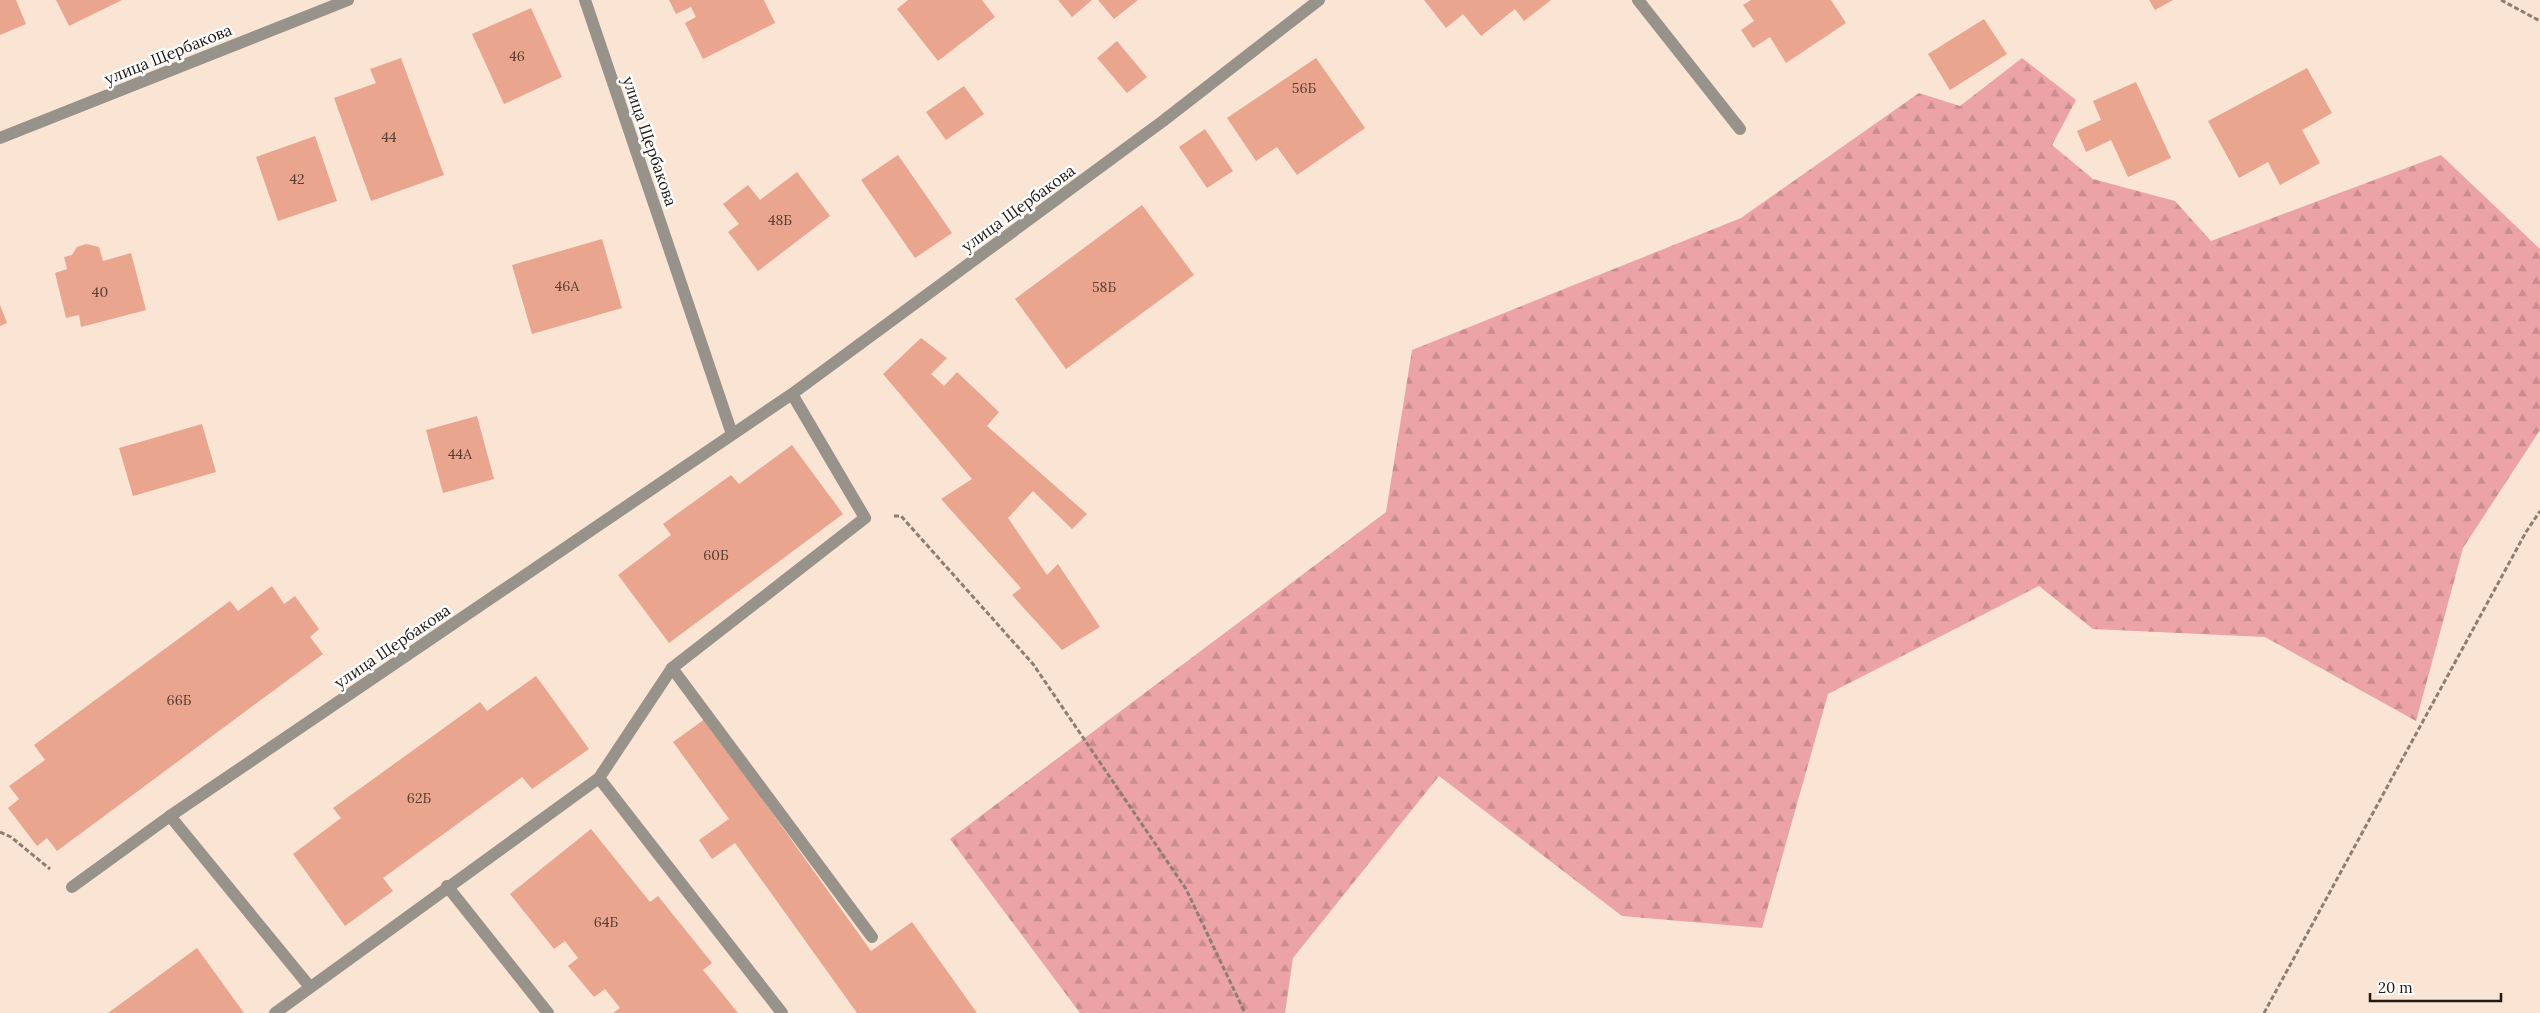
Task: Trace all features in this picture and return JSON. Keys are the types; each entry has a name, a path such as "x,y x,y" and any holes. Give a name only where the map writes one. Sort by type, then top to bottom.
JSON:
{"street":[{"name":"улица Щербакова","path":"0,138 348,0"},
{"name":"улица Щербакова","path":"585,0 732,434"},
{"name":"улица Щербакова","path":"72,887 170,816 792,394 1163,121 1318,0"},
{"path":"1638,0 1740,129"},
{"path":"275,1013 599,778 672,668 866,518 792,394"},
{"path":"672,668 872,938"},
{"path":"599,778 782,1013"},
{"path":"170,816 310,987"},
{"path":"448,886 548,1013"}],"path":[{"path":"2501,0 2540,21"},
{"path":"2264,1013 2540,511"},
{"path":"866,518 901,516 1033,664 1186,889 1245,1013"},
{"path":"0,832 11,837 72,887"}],"green space":[{"path":"2022,58 2076,100 2052,145 2093,179 2175,201 2211,241 2441,155 2540,249 2540,430 2463,548 2416,721 2265,637 2093,629 2039,586 1828,694 1762,928 1622,916 1439,776 1293,958 1285,1013 1080,1013 950,839 1386,512 1412,350 1741,218 1919,93 1960,106"}],"building":[{"path":"0,0 16,0 26,24 0,35"},
{"path":"56,0 122,0 69,26"},
{"path":"669,0 764,0 775,23 703,59 685,23 696,17 691,7 676,14"},
{"path":"908,0 982,0 995,17 938,61 897,9"},
{"path":"1058,0 1092,0 1072,17"},
{"path":"1098,0 1138,0 1114,19"},
{"path":"1424,0 1551,0 1524,21 1515,9 1481,36 1463,14 1446,28"},
{"path":"1751,0 1831,0 1846,23 1786,63 1770,37 1753,48 1741,30 1754,21 1743,5"},
{"path":"2149,0 2173,0 2155,10"},
{"path":"531,8 562,77 504,104 472,34"},
{"path":"1984,19 2007,54 1950,90 1928,54"},
{"path":"1117,41 1147,77 1127,93 1097,58"},
{"path":"401,58 444,175 371,201 334,98 376,83 370,69"},
{"path":"1316,58 1365,128 1297,175 1277,147 1256,161 1227,118"},
{"path":"2307,68 2332,113 2302,130 2320,163 2280,185 2268,162 2239,178 2208,121"},
{"path":"2136,82 2171,158 2128,177 2111,140 2086,152 2077,131 2101,120 2093,101"},
{"path":"964,86 984,114 946,140 926,112"},
{"path":"1205,129 1233,171 1207,188 1179,147"},
{"path":"315,136 337,201 278,221 256,157"},
{"path":"898,155 952,233 915,258 861,180"},
{"path":"797,172 830,216 758,271 728,232 739,224 723,204 748,185 760,200"},
{"path":"1142,205 1194,275 1066,369 1015,299"},
{"path":"602,239 622,308 532,334 512,265"},
{"path":"86,244 99,247 103,261 131,253 146,310 81,327 79,315 66,318 55,273 67,269 64,257 72,255 77,247"},
{"path":"0,305 7,323 0,326"},
{"path":"921,338 947,358 931,374 944,386 957,372 999,412 987,426 1087,514 1072,529 1033,491 1008,518 1047,575 1058,564 1100,627 1062,650 1012,595 1021,588 941,499 972,479 883,374"},
{"path":"477,416 494,479 443,493 426,430"},
{"path":"202,424 216,472 133,496 119,448"},
{"path":"792,445 843,514 669,643 618,575 671,535 663,524 731,475 739,484"},
{"path":"272,586 284,604 295,596 319,629 310,637 323,654 57,851 47,838 37,846 8,808 19,799 9,786 45,760 34,745 230,601 238,611"},
{"path":"536,676 589,749 532,789 522,777 383,878 393,891 345,926 293,854 341,818 333,808 480,702 487,711"},
{"path":"705,719 871,951 912,922 977,1013 857,1013 735,843 712,859 699,840 729,819 673,742"},
{"path":"591,829 650,902 658,896 712,963 703,970 738,1013 613,1013 620,1008 605,989 594,997 568,966 578,958 565,941 554,949 510,894"},
{"path":"197,948 244,1013 108,1013"}]}
